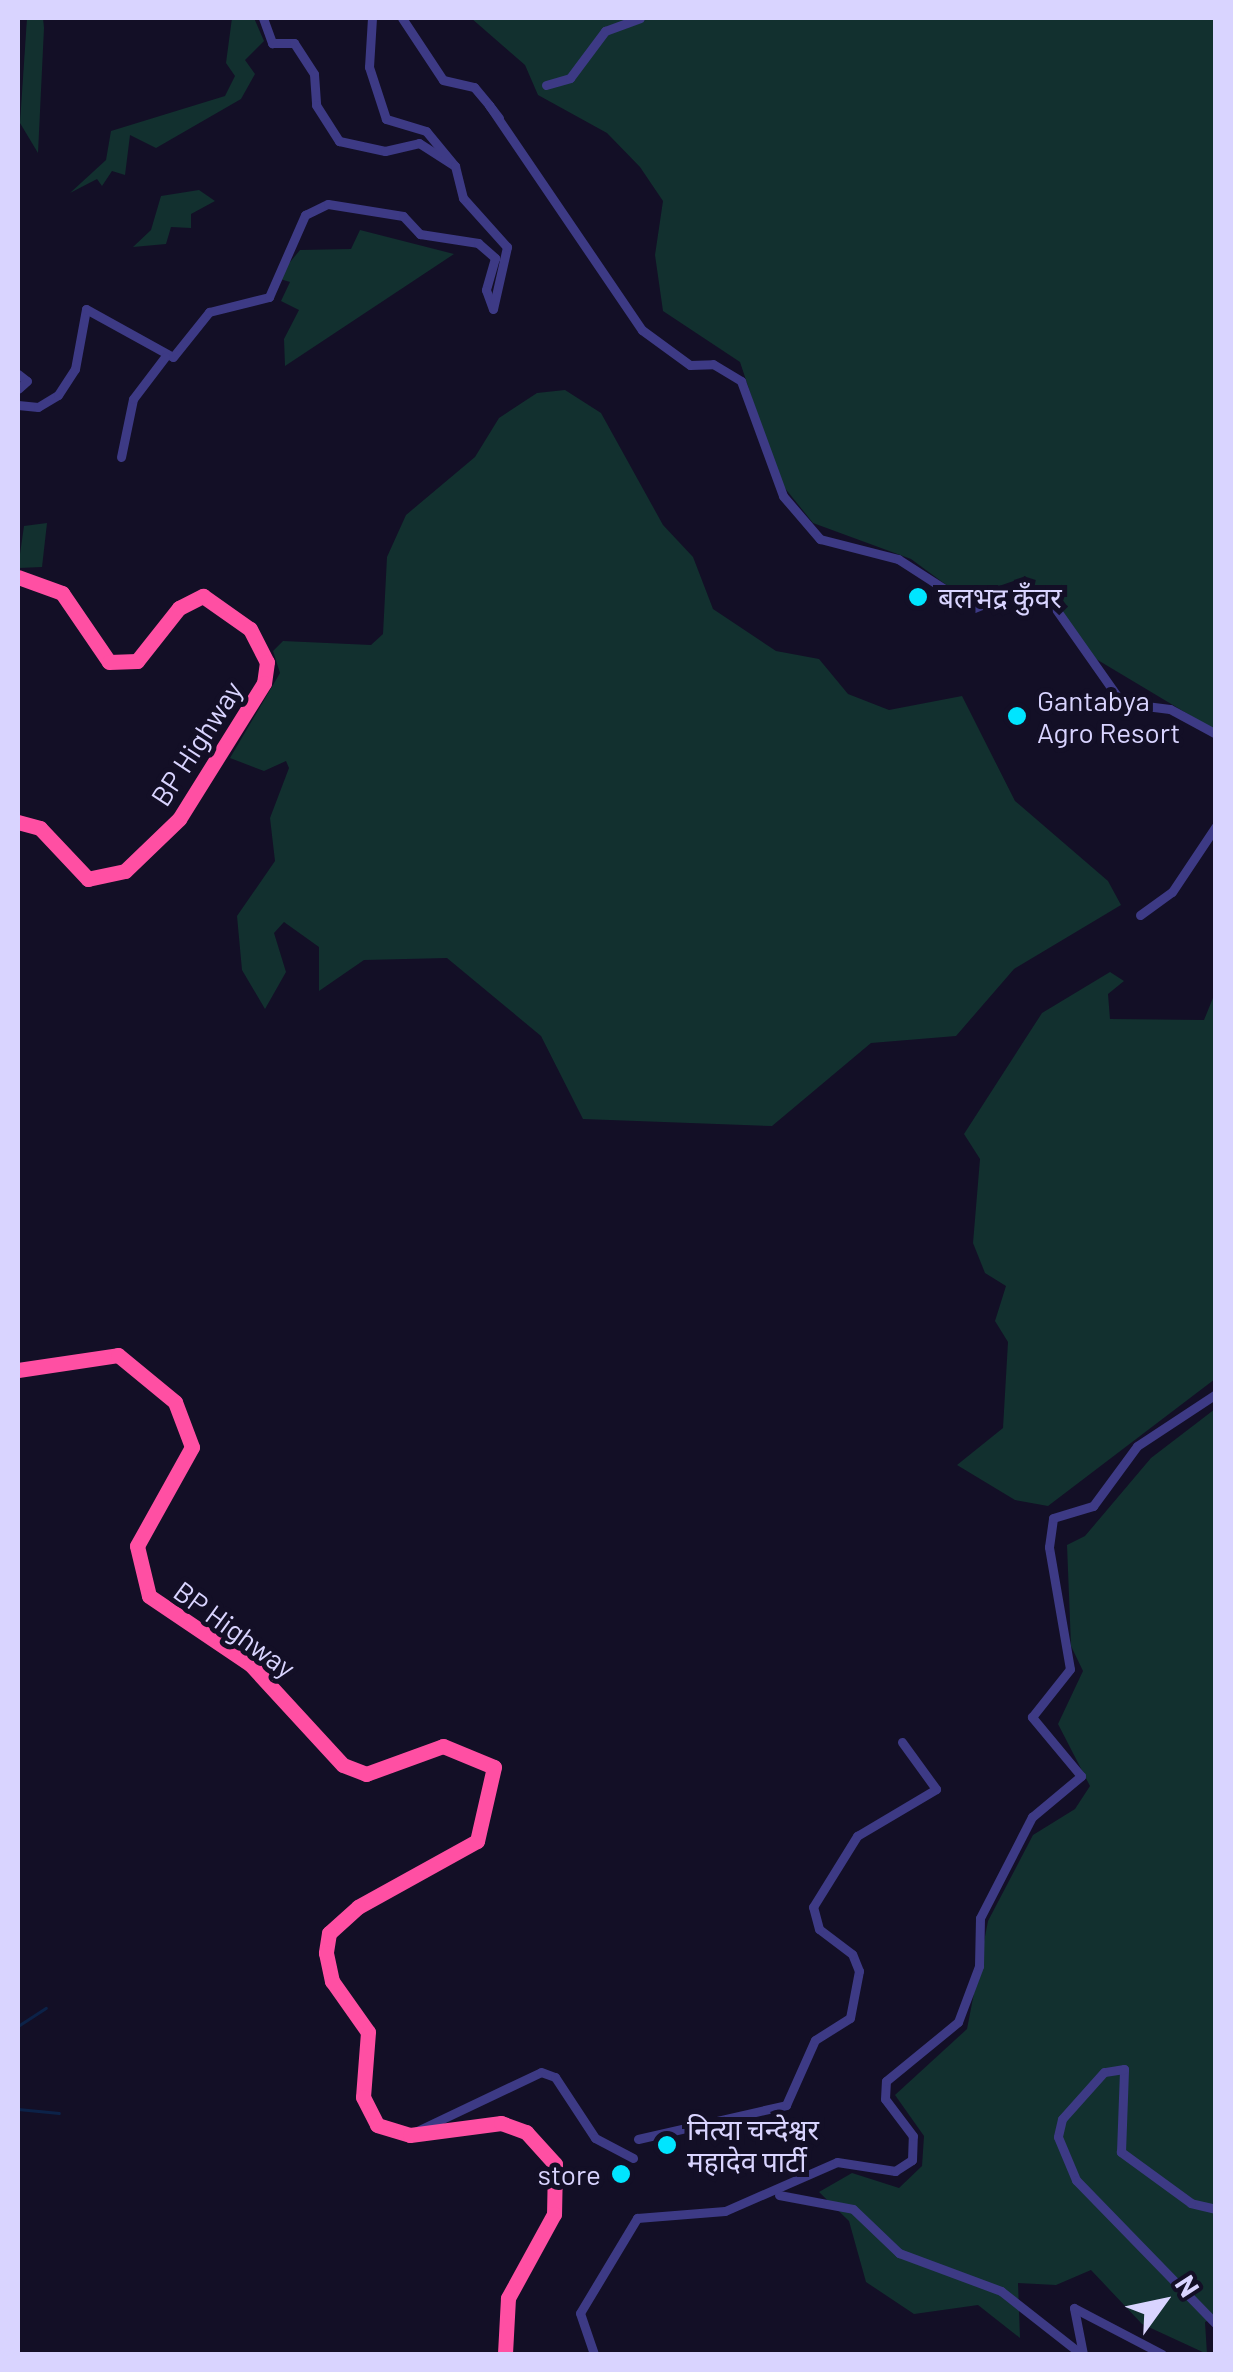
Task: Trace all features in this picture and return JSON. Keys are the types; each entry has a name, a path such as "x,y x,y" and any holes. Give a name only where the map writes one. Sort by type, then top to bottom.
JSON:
{"highway":[{"name":"BP Highway","path":"18,577 62,594 109,662 137,661 180,608 203,596 250,628 267,662 264,683 179,819 126,871 88,879 40,828 18,822"},
{"name":"BP Highway","path":"18,1370 118,1355 175,1402 192,1447 141,1532 149,1596 250,1664 344,1765 366,1774 443,1746 494,1767 477,1841 374,1896 326,1942 332,1981 368,2032 365,2108 382,2130 410,2136"},
{"path":"410,2136 501,2122 526,2132 555,2164 554,2214 508,2298 505,2354"}],"street":[{"path":"262,18 272,43 294,43 314,74 316,105 339,141 386,151 419,142 456,166"},
{"path":"121,457 133,398 165,357 208,312 275,292 294,233 328,204 403,216 420,234 478,243 495,258 486,290 493,309 507,247 464,198 456,166 426,131 386,118 368,67 372,18"},
{"path":"402,18 443,80 474,87 499,118"},
{"path":"546,85 570,78 605,31 640,18"},
{"path":"489,106 642,330 690,365 713,364 741,381 783,496 820,539 898,559 974,608 1025,588 1053,605 1122,704 1170,708 1216,734"},
{"path":"18,404 38,408 58,395 75,369 86,309 165,357"},
{"path":"18,374 27,381 18,389"},
{"path":"1140,915 1172,892 1216,826"},
{"path":"594,2354 579,2325 584,2300 636,2218 725,2211 780,2195 837,2162 895,2170 912,2160 913,2136 885,2099 886,2081 958,2022 979,1966 980,1918 1032,1817 1080,1776 1032,1717 1070,1669 1049,1547 1054,1518 1094,1506 1137,1446 1216,1394"},
{"path":"638,2140 786,2105 808,2050 854,2012 852,1954 819,1929 813,1907 857,1836 936,1789 902,1742"},
{"path":"1216,2209 1191,2202 1121,2152 1124,2069 1104,2072 1062,2119 1058,2137 1076,2180 1216,2324"},
{"path":"410,2136 541,2072 555,2076 595,2138 634,2158"},
{"path":"780,2195 853,2208 899,2253 1001,2291 1082,2354"},
{"path":"1082,2354 1074,2308 1162,2354"}],"green space":[{"path":"27,18 43,18 44,28 38,153 20,123"},
{"path":"232,18 254,18 264,41 245,60 255,74 241,99 156,148 130,135 125,175 112,171 102,186 97,179 70,193 106,160 111,131 225,96 235,76 226,63"},
{"path":"471,18 1215,18 1213,729 1096,659 1025,577 964,598 911,559 813,523 780,482 740,362 663,311 655,255 663,201 640,167 607,133 538,95 525,65"},
{"path":"199,190 215,201 191,214 191,228 171,227 166,244 133,247 151,230 161,196"},
{"path":"360,230 454,254 285,366 284,339 299,310 281,301 290,282 277,278 300,250 351,249"},
{"path":"565,390 601,413 663,525 693,557 713,609 776,651 819,659 848,694 889,710 962,696 1015,801 1108,881 1121,905 1014,969 956,1036 871,1043 772,1126 583,1119 541,1036 447,958 364,960 319,991 319,947 284,922 274,933 286,972 265,1009 242,970 237,916 275,861 270,818 289,768 286,761 264,771 230,758 280,673 273,651 283,641 371,645 383,634 387,557 406,515 475,457 499,418 537,393"},
{"path":"47,523 42,567 18,568 24,526"},
{"path":"1110,972 1124,981 1108,994 1110,1019 1204,1020 1215,993 1215,1379 1048,1506 1015,1500 957,1465 1003,1428 1008,1342 995,1321 1006,1286 985,1273 973,1243 980,1159 964,1134 1042,1013"},
{"path":"1215,1409 1216,2317 1205,2322 1207,2354 1142,2324 1091,2270 1056,2285 1018,2283 1020,2338 978,2305 914,2314 866,2282 849,2221 819,2192 852,2173 899,2188 922,2166 924,2136 895,2095 967,2029 988,1921 1033,1835 1075,1809 1090,1786 1058,1724 1083,1671 1071,1646 1067,1545 1085,1536 1151,1458"}],"waterway":[{"path":"18,2026 46,2008"},
{"path":"18,2109 59,2113"}],"place":[{"name":"बलभद्र कुँवर","path":"918,597"},
{"name":"Gantabya Agro Resort","path":"1017,716"},
{"name":"नित्या चन्देश्वर महादेव पार्टी","path":"667,2145"},
{"name":"store","path":"621,2174"}]}
